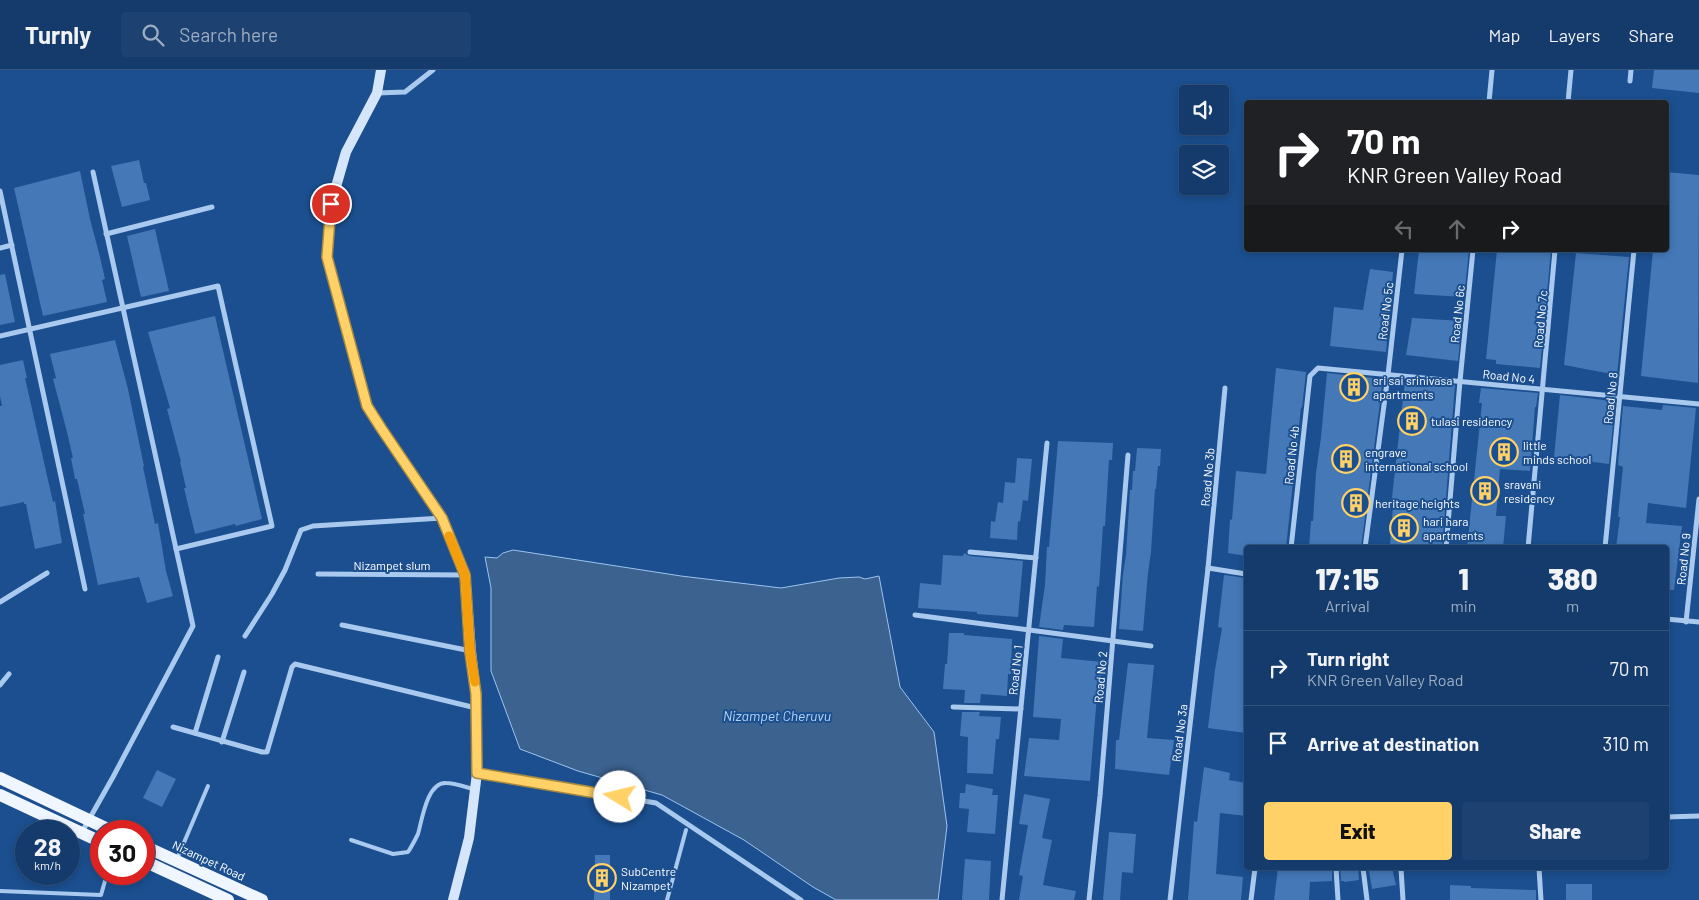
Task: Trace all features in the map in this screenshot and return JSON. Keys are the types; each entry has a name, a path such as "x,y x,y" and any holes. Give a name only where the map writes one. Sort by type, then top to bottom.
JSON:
{"main road":[{"path":"0,778 89,821"},
{"path":"0,794 90,838"},
{"name":"Nizampet Road","path":"155,851 262,900"},
{"path":"155,866 220,898"}],"street":[{"path":"381,70 377,93 346,152 336,186 331,204 327,257 367,406 442,518 465,575 470,652 476,694 477,773 469,838 453,900"},
{"path":"377,93 405,92 433,70"},
{"path":"1489,100 1492,70"},
{"path":"1568,100 1571,70"},
{"path":"1630,81 1631,70"},
{"path":"81,834 193,626 92,172"},
{"path":"0,192 85,588"},
{"path":"106,234 212,207"},
{"path":"0,248 12,245"},
{"name":"Road No 5c","path":"1365,545 1402,252"},
{"name":"Road No 6c","path":"1446,545 1473,252"},
{"name":"Road No 7c","path":"1528,545 1556,252"},
{"name":"Road No 8","path":"1605,545 1634,252"},
{"path":"0,336 218,286 272,526 176,549"},
{"name":"Road No 4","path":"1318,368 1699,404"},
{"name":"Road No 4b","path":"1291,545 1310,376 1318,368"},
{"name":"Road No 3b","path":"1208,568 1225,388"},
{"name":"Road No 1","path":"1002,900 1047,443"},
{"name":"Road No 2","path":"1089,900 1100,796 1128,455"},
{"name":"Road No 9","path":"1686,622 1699,499"},
{"path":"246,636 285,570 301,530 313,526 442,518"},
{"path":"970,552 1036,558"},
{"path":"1208,568 1244,574"},
{"name":"Road No 3a","path":"1170,900 1208,568"},
{"path":"0,602 47,573"},
{"name":"Nizampet slum","path":"318,574 465,575"},
{"path":"915,615 1151,646"},
{"path":"1669,619 1699,622"},
{"path":"342,625 470,652"},
{"path":"195,733 218,657"},
{"path":"172,727 222,742 267,752 292,667 295,664 476,708"},
{"path":"222,742 244,672"},
{"path":"0,684 9,674"},
{"path":"953,707 1021,709"},
{"path":"477,773 656,803 802,900"},
{"path":"1669,817 1699,816"},
{"path":"1251,900 1255,870"},
{"path":"1336,870 1338,900"},
{"path":"1363,870 1367,900"},
{"path":"1401,870 1403,900"},
{"path":"1539,870 1541,900"}],"lane":[{"path":"351,840 393,854 408,852 417,836 434,787 445,782 475,790"},
{"path":"176,861 208,786"},
{"path":"667,900 686,830"},
{"path":"0,891 101,895 104,885"}],"water":[{"name":"Nizampet Cheruvu","path":"513,550 681,576 781,588 839,578 859,577 865,579 879,576 900,687 934,732 947,826 938,900 836,900 813,887 744,840 662,795 578,771 520,749 491,671 491,588 485,557 497,558 503,553"}],"building":[{"path":"1654,70 1699,70 1699,93 1652,88"},
{"path":"139,160 150,200 122,207 111,166"},
{"path":"80,171 105,279 102,280 107,302 43,316 14,188"},
{"path":"1669,172 1699,175 1698,383 1641,376 1653,252 1669,252"},
{"path":"155,229 169,291 141,297 127,236"},
{"path":"1419,252 1469,252 1464,297 1414,294"},
{"path":"1497,252 1551,252 1540,368 1496,364 1496,360 1486,359"},
{"path":"1576,253 1629,257 1617,375 1564,365"},
{"path":"1370,269 1393,272 1386,352 1330,346 1334,307 1363,310"},
{"path":"5,274 15,322 0,325 0,275"},
{"path":"215,316 262,519 195,534 184,488 186,488 181,462 167,409 170,408 148,332"},
{"path":"1412,318 1462,321 1458,361 1406,355"},
{"path":"115,340 128,389 155,524 158,523 166,571 173,596 147,603 139,577 98,585 83,514 85,514 77,479 75,479 71,458 73,458 53,379 56,378 50,354"},
{"path":"23,360 27,378 25,378 53,502 55,501 62,543 35,549 26,504 24,502 0,507 0,406 2,406 0,396 0,365"},
{"path":"1276,368 1306,372 1286,545 1244,545 1244,556 1228,553 1236,471 1266,474"},
{"path":"1327,373 1383,379 1361,545 1309,545"},
{"path":"1405,381 1455,385 1442,545 1390,545 1393,506 1391,506"},
{"path":"1481,388 1538,393 1535,407 1530,471 1500,469 1496,516 1506,516 1503,545 1467,545 1482,403 1479,403"},
{"path":"1560,395 1612,401 1611,404 1615,405 1609,464 1554,457"},
{"path":"1663,405 1696,408 1686,508 1648,503 1646,523 1682,526 1674,590 1669,590 1669,545 1616,545 1623,467 1618,465 1623,406 1662,410"},
{"path":"1058,441 1113,443 1112,460 1109,460 1105,526 1103,526 1094,627 1064,625 1063,630 1039,627 1045,585 1047,547 1049,547"},
{"path":"1137,448 1161,449 1160,466 1158,466 1155,489 1143,631 1119,629 1130,490 1132,490"},
{"path":"1017,458 1032,459 1028,501 1023,500 1020,522 1018,521 1017,540 990,538 991,521 995,522 998,502 1003,503 1005,482 1015,483"},
{"path":"964,553 970,556 1023,561 1018,617 918,608 920,583 941,585 943,555 963,556"},
{"path":"1224,575 1244,578 1244,733 1208,728 1222,628 1218,627"},
{"path":"949,633 1012,639 1011,674 1008,674 1007,696 981,694 980,703 964,703 965,690 943,689"},
{"path":"1039,636 1063,639 1061,658 1103,662 1100,695 1097,695 1090,781 1024,776 1029,738 1059,740 1061,719 1033,717"},
{"path":"1128,663 1154,665 1147,738 1174,740 1169,775 1115,769 1116,740 1119,740"},
{"path":"962,712 980,712 979,716 1001,717 999,739 996,739 993,774 967,773 968,737 960,736"},
{"path":"1204,767 1230,773 1229,780 1244,783 1244,816 1220,813 1216,874 1243,877 1241,900 1188,900 1194,821 1197,822"},
{"path":"157,770 176,779 162,807 143,798"},
{"path":"966,784 993,789 992,795 998,795 995,834 967,832 969,809 959,808 960,793 965,793"},
{"path":"1024,794 1050,799 1042,838 1052,840 1043,885 1076,891 1074,900 1019,900 1023,876 1019,875 1028,825 1019,824"},
{"path":"1109,832 1136,834 1133,873 1122,872 1120,900 1103,900"},
{"name":"SubCentre Nizampet","path":"595,855 610,855 610,900 594,900"},
{"path":"965,859 991,861 989,900 962,900"},
{"path":"1278,870 1332,870 1332,881 1310,882 1309,900 1274,900"},
{"path":"1340,870 1358,870 1359,880 1341,881"},
{"path":"1392,870 1396,885 1372,889 1369,871"},
{"path":"1566,884 1592,884 1592,900 1566,900"},
{"path":"1450,885 1471,886 1471,888 1536,890 1536,900 1450,900"}],"slow traffic":[{"path":"449,536 465,575 470,652 475,682"}],"place":[{"name":"sri sai srinivasa apartments","path":"1354,387"},
{"name":"tulasi residency","path":"1412,421"},
{"name":"little minds school","path":"1504,452"},
{"name":"engrave international school","path":"1346,459"},
{"name":"sravani residency","path":"1485,491"},
{"name":"heritage heights","path":"1356,503"},
{"name":"hari hara apartments","path":"1404,528"},
{"name":"SubCentre Nizampet","path":"602,878"}],"route":[{"path":"331,204 327,257 367,406 442,518 465,575 470,652 476,694 477,773 620,797"}]}
